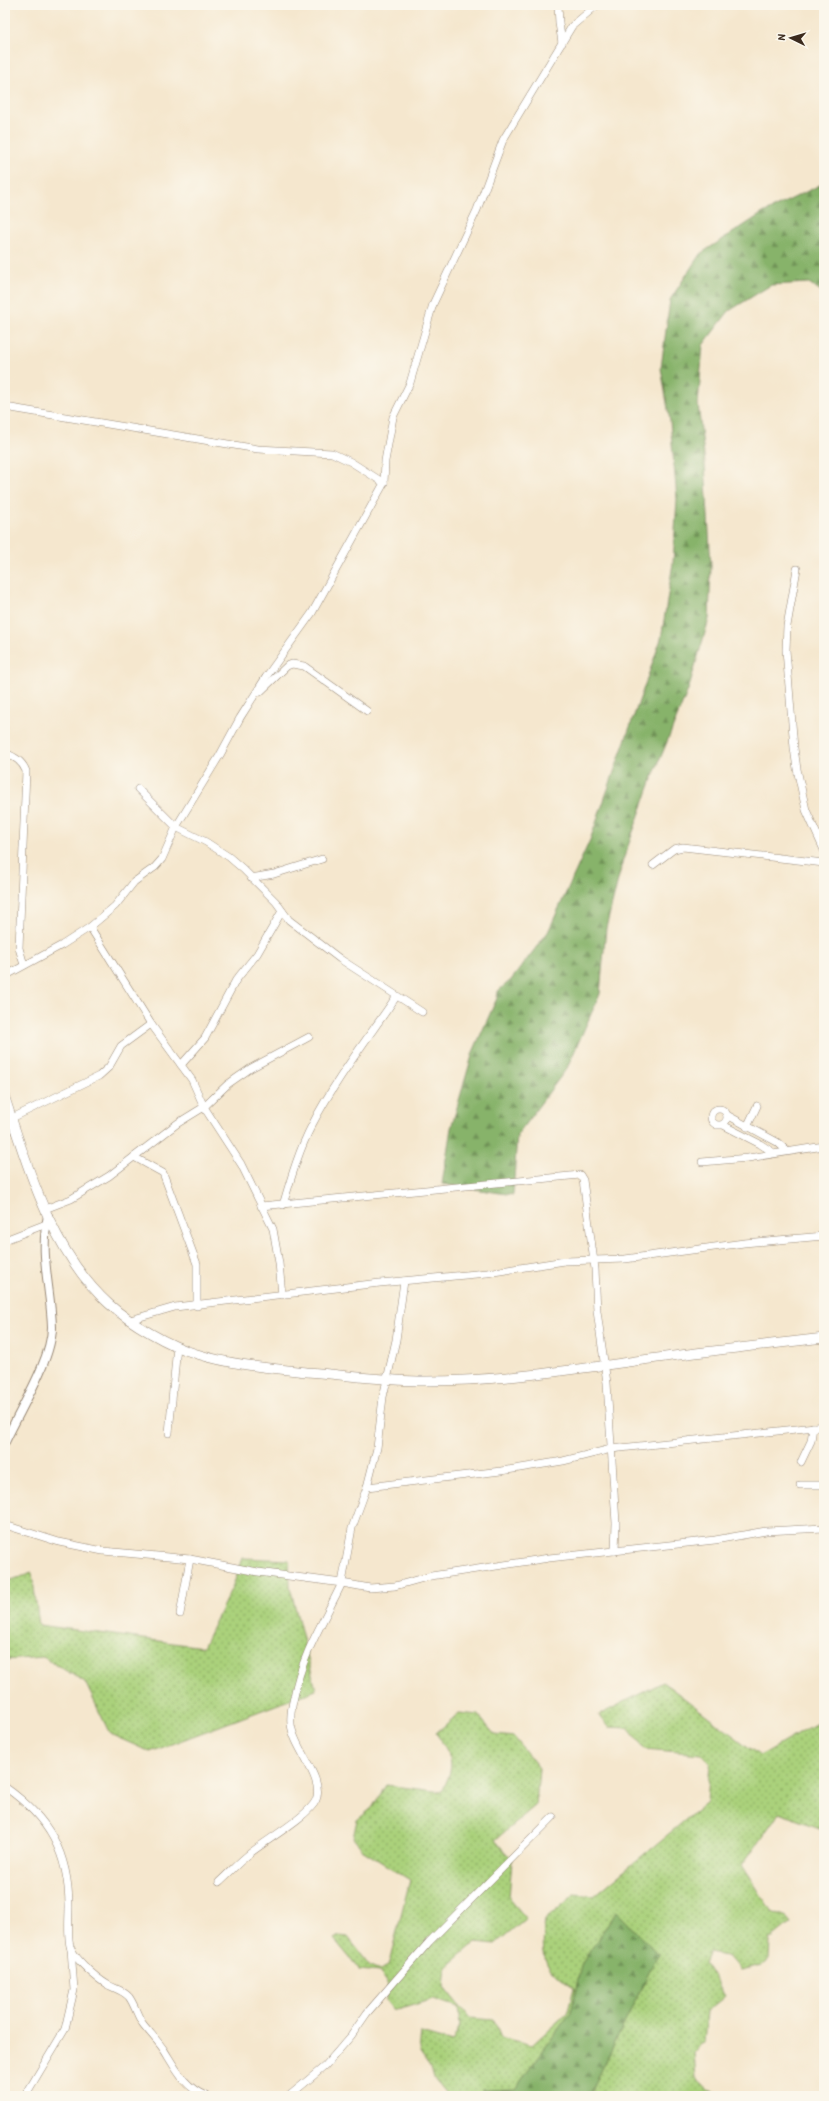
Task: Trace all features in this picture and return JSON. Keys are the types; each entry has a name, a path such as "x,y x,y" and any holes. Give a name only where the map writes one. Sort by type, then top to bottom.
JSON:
{"main road":[{"path":"5,1098 46,1216 58,1240 86,1279 109,1304 130,1320 177,1346 196,1354 251,1365 387,1379 417,1381 462,1380 605,1367 670,1356 824,1338"}],"street":[{"path":"558,5 562,43"},
{"path":"5,976 62,945 90,927 115,906 134,882 158,863 176,827 250,702 312,613 384,483 385,461 393,417 410,383 428,319 438,292 477,210 503,140 534,86 576,20 596,5"},
{"path":"5,407 258,449 332,453 351,462 384,483"},
{"path":"797,569 787,626 786,650 794,748 806,810 824,850"},
{"path":"250,702 287,666 292,664 304,666 367,711"},
{"path":"5,753 24,764 26,771 19,948 24,965"},
{"path":"138,789 176,827 229,857 244,869 251,878 276,902 289,920 340,959 396,997 422,1012"},
{"path":"653,866 674,849 683,847 824,864"},
{"path":"251,878 274,874 322,859"},
{"path":"181,1064 205,1038 236,980 257,954 282,911"},
{"path":"90,927 151,1024 192,1080 204,1107 241,1164 272,1229 279,1263 282,1295"},
{"path":"282,1205 299,1156 312,1125 396,997"},
{"path":"12,1118 99,1076 109,1067 121,1046 151,1024"},
{"path":"5,1240 109,1176 178,1123 204,1107 228,1084 251,1068 309,1037"},
{"path":"747,1127 757,1106"},
{"path":"774,1153 723,1125 717,1125 712,1121 711,1116 714,1111 719,1109 724,1110 727,1115 777,1142 787,1151"},
{"path":"723,1125 727,1120 727,1115"},
{"path":"702,1162 748,1158 824,1146"},
{"path":"134,1157 163,1173 198,1264 197,1306"},
{"path":"261,1206 580,1175 583,1180 595,1269 597,1311 605,1367 616,1523 615,1551"},
{"path":"5,1442 41,1369 49,1346 52,1328 44,1254 46,1216"},
{"path":"130,1320 175,1307 197,1306 404,1281 487,1273 565,1261 625,1259 737,1244 824,1236"},
{"path":"219,1882 248,1854 308,1810 316,1800 317,1780 296,1743 290,1723 292,1708 299,1673 304,1659 342,1582 352,1528 367,1486 377,1448 387,1379 396,1340 404,1281"},
{"path":"170,1433 177,1346"},
{"path":"367,1486 500,1471 563,1461 611,1449 673,1444 824,1426"},
{"path":"801,1462 811,1441 813,1427"},
{"path":"800,1485 824,1486"},
{"path":"5,1525 58,1542 103,1550 190,1559 258,1572 342,1582 370,1588 395,1586 431,1576 485,1567 716,1540 766,1531 824,1528"},
{"path":"180,1614 190,1559"},
{"path":"5,1787 29,1807 42,1821 58,1844 63,1859 69,1902 74,1990 66,2029 25,2096"},
{"path":"289,2096 325,2066 351,2036 367,2013 429,1942 553,1817"},
{"path":"71,1949 92,1975 108,1985 121,1990 128,1997 142,2023 164,2049 174,2068 185,2082 206,2096"}],"green space":[{"path":"824,183 824,293 809,283 771,285 729,311 703,345 698,404 705,464 711,566 709,619 688,690 652,779 623,860 606,928 600,994 567,1068 517,1135 513,1195 442,1184 451,1128 473,1052 497,998 498,991 511,980 548,932 590,840 661,639 673,563 677,499 670,421 661,368 670,300 700,254 763,213"},
{"path":"243,1558 289,1560 290,1587 316,1690 150,1752 110,1734 85,1682 43,1657 5,1660 5,1582 32,1573 39,1625 203,1647 234,1583"},
{"path":"663,1682 760,1756 824,1719 824,1830 779,1813 742,1865 772,1912 787,1918 791,1923 770,1940 769,1959 762,1965 740,1970 727,1955 709,1952 704,1963 725,1996 707,2011 704,2043 700,2044 694,2052 696,2078 708,2090 727,2096 448,2096 434,2079 431,2068 419,2051 421,2033 452,2042 460,2026 458,2007 433,1999 394,2011 386,2001 387,1982 379,1972 360,1970 334,1939 339,1936 348,1937 370,1966 380,1970 388,1966 410,1880 365,1852 353,1838 357,1820 372,1808 386,1785 442,1792 449,1774 451,1761 446,1749 436,1733 459,1713 478,1715 495,1735 514,1737 539,1768 536,1805 495,1840 512,1860 509,1898 526,1918 495,1944 476,1942 446,1968 444,1987 469,2018 494,2020 501,2037 532,2045 567,2013 574,1988 555,1974 546,1960 543,1943 545,1920 575,1894 594,1896 707,1802 710,1764 702,1754 645,1749 628,1728 609,1727 599,1715"},
{"path":"616,1911 658,1954 589,2096 483,2096 482,2090 515,2089 571,2012 581,1965"}]}
